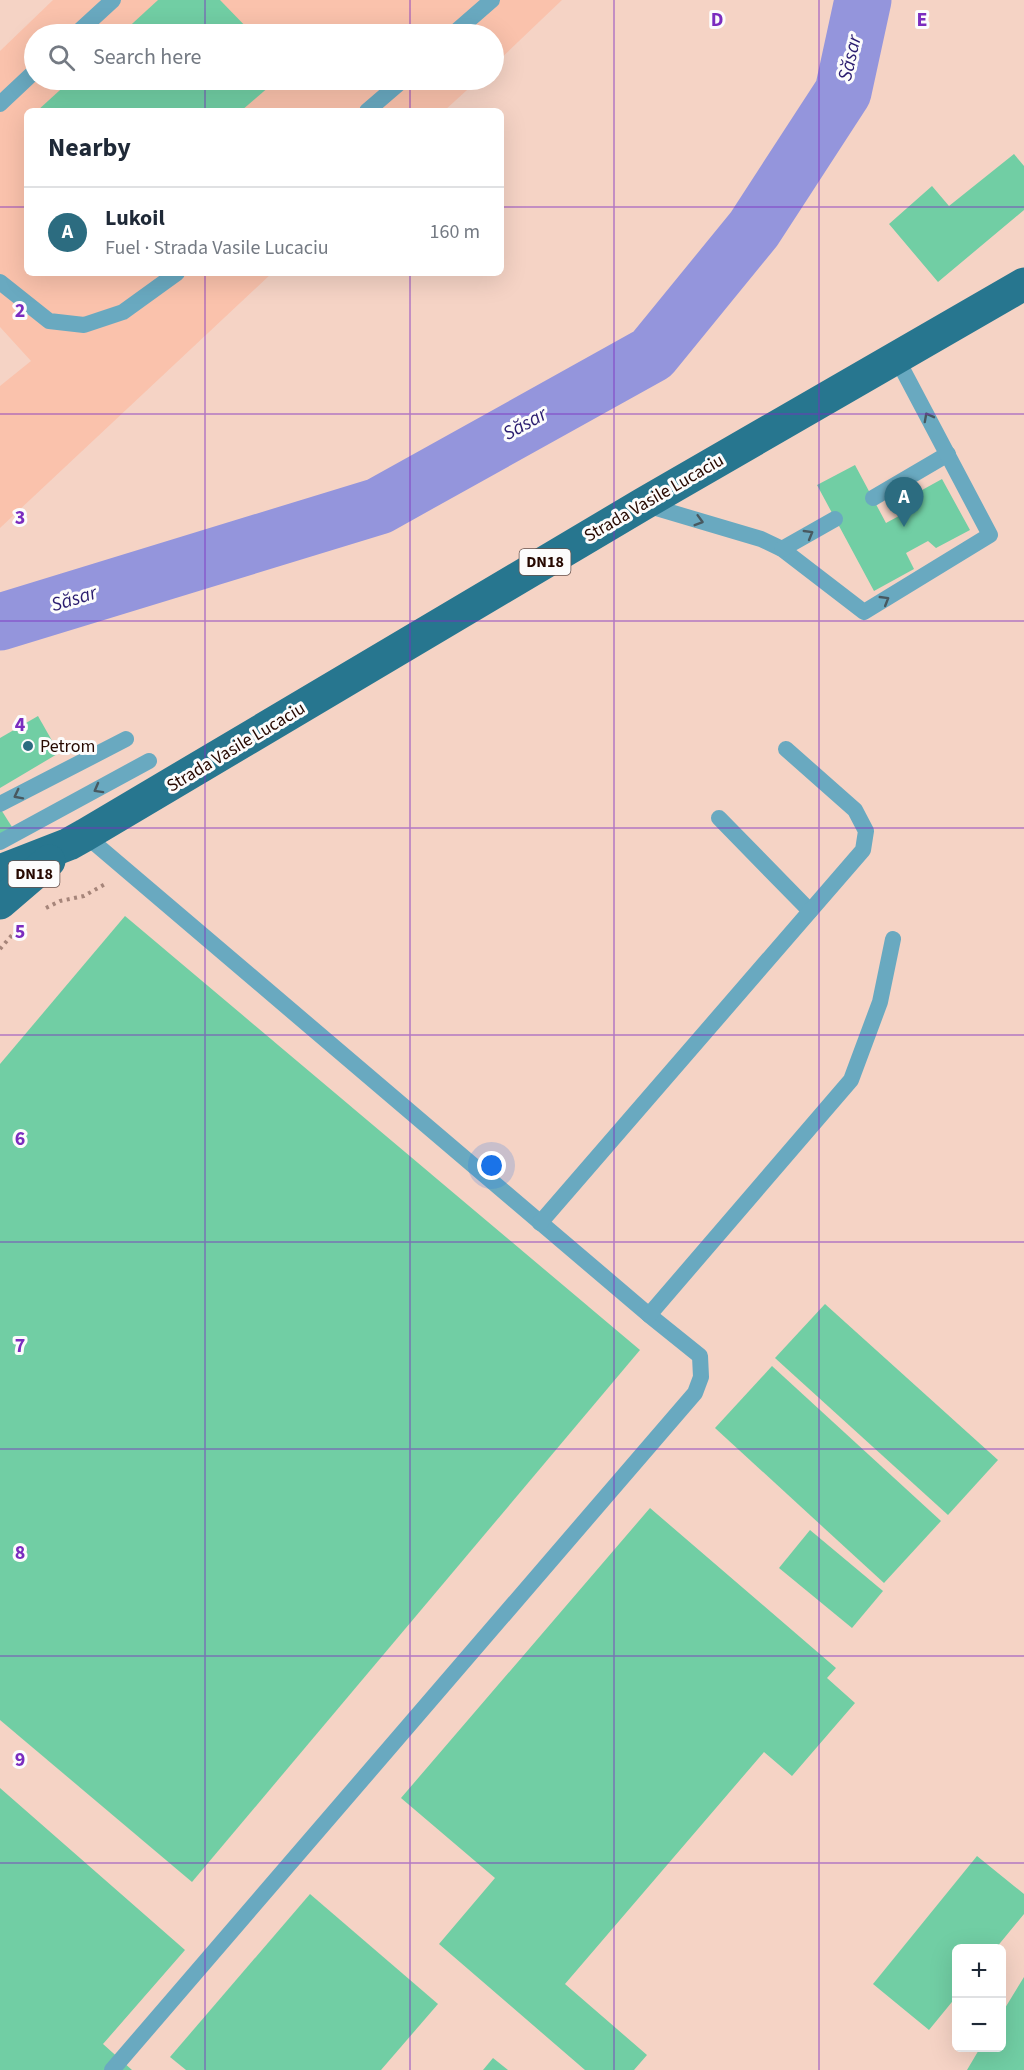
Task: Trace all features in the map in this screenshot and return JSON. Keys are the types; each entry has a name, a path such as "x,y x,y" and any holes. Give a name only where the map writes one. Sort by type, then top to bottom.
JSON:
{"main road":[{"name":"Strada Vasile Lucaciu","path":"0,871 77,840 643,504 1024,284"},
{"name":"Strada Vasile Lucaciu","path":"9,916 77,840"}],"lane":[{"path":"87,24 113,0"},
{"path":"464,24 492,0"},
{"path":"0,104 24,81"},
{"path":"370,108 391,90"},
{"path":"0,282 49,321 84,325 123,312 173,276"},
{"path":"643,504 761,539 782,549 864,612 990,535 896,357"},
{"path":"873,498 948,454"},
{"path":"782,549 835,519"},
{"path":"0,804 126,739"},
{"path":"540,1223 863,850 866,831 855,810 786,749"},
{"path":"0,842 149,761"},
{"path":"719,818 810,911"},
{"path":"77,840 123,867 540,1223 700,1356 701,1377 695,1392 112,2070"},
{"path":"649,1315 851,1080 880,1002 892,939"}],"path":[{"path":"42,911 60,901 84,896 101,888 123,867"},
{"path":"0,949 9,916"}],"shaded area":[{"path":"53,0 562,0 504,55 504,24 28,24"},
{"path":"24,28 24,90 467,90 447,108 24,108 24,276 269,276 0,528 0,386 31,361 0,327 0,51"}],"building":[{"path":"158,0 220,0 243,24 132,24"},
{"path":"60,90 265,90 244,108 40,108"},
{"path":"1014,154 1024,166 1024,210 938,282 889,224 932,186 949,206"},
{"path":"855,465 886,523 910,510 904,500 942,479 970,530 936,548 928,541 906,553 914,569 874,591 817,485"},
{"name":"Petrom","path":"38,716 59,753 0,788 0,738"},
{"path":"0,808 12,827 0,834"},
{"path":"125,916 640,1350 192,1882 0,1720 0,1064"},
{"path":"825,1304 998,1460 948,1515 775,1358"},
{"path":"772,1366 941,1521 884,1583 715,1428"},
{"path":"650,1508 836,1668 827,1678 855,1703 792,1776 764,1752 565,1984 647,2055 634,2070 585,2070 439,1944 495,1878 401,1798"},
{"path":"810,1530 883,1591 852,1628 779,1568"},
{"path":"0,1788 185,1950 103,2044 132,2070 0,2070"},
{"path":"977,1856 1024,1894 1024,1914 999,1944 952,1944 952,2002 929,2030 873,1984"},
{"path":"310,1894 438,2004 381,2070 186,2070 170,2057"},
{"path":"1024,1977 1024,2070 967,2070 978,2052 1006,2052 1006,2006"},
{"path":"493,2058 508,2070 483,2070"}],"waterway":[{"name":"Săsar","path":"0,622 379,506 652,354 754,229 843,92 863,0"}],"place":[{"name":"Lukoil","path":"904,527"},
{"name":"Petrom","path":"28,746"}]}
